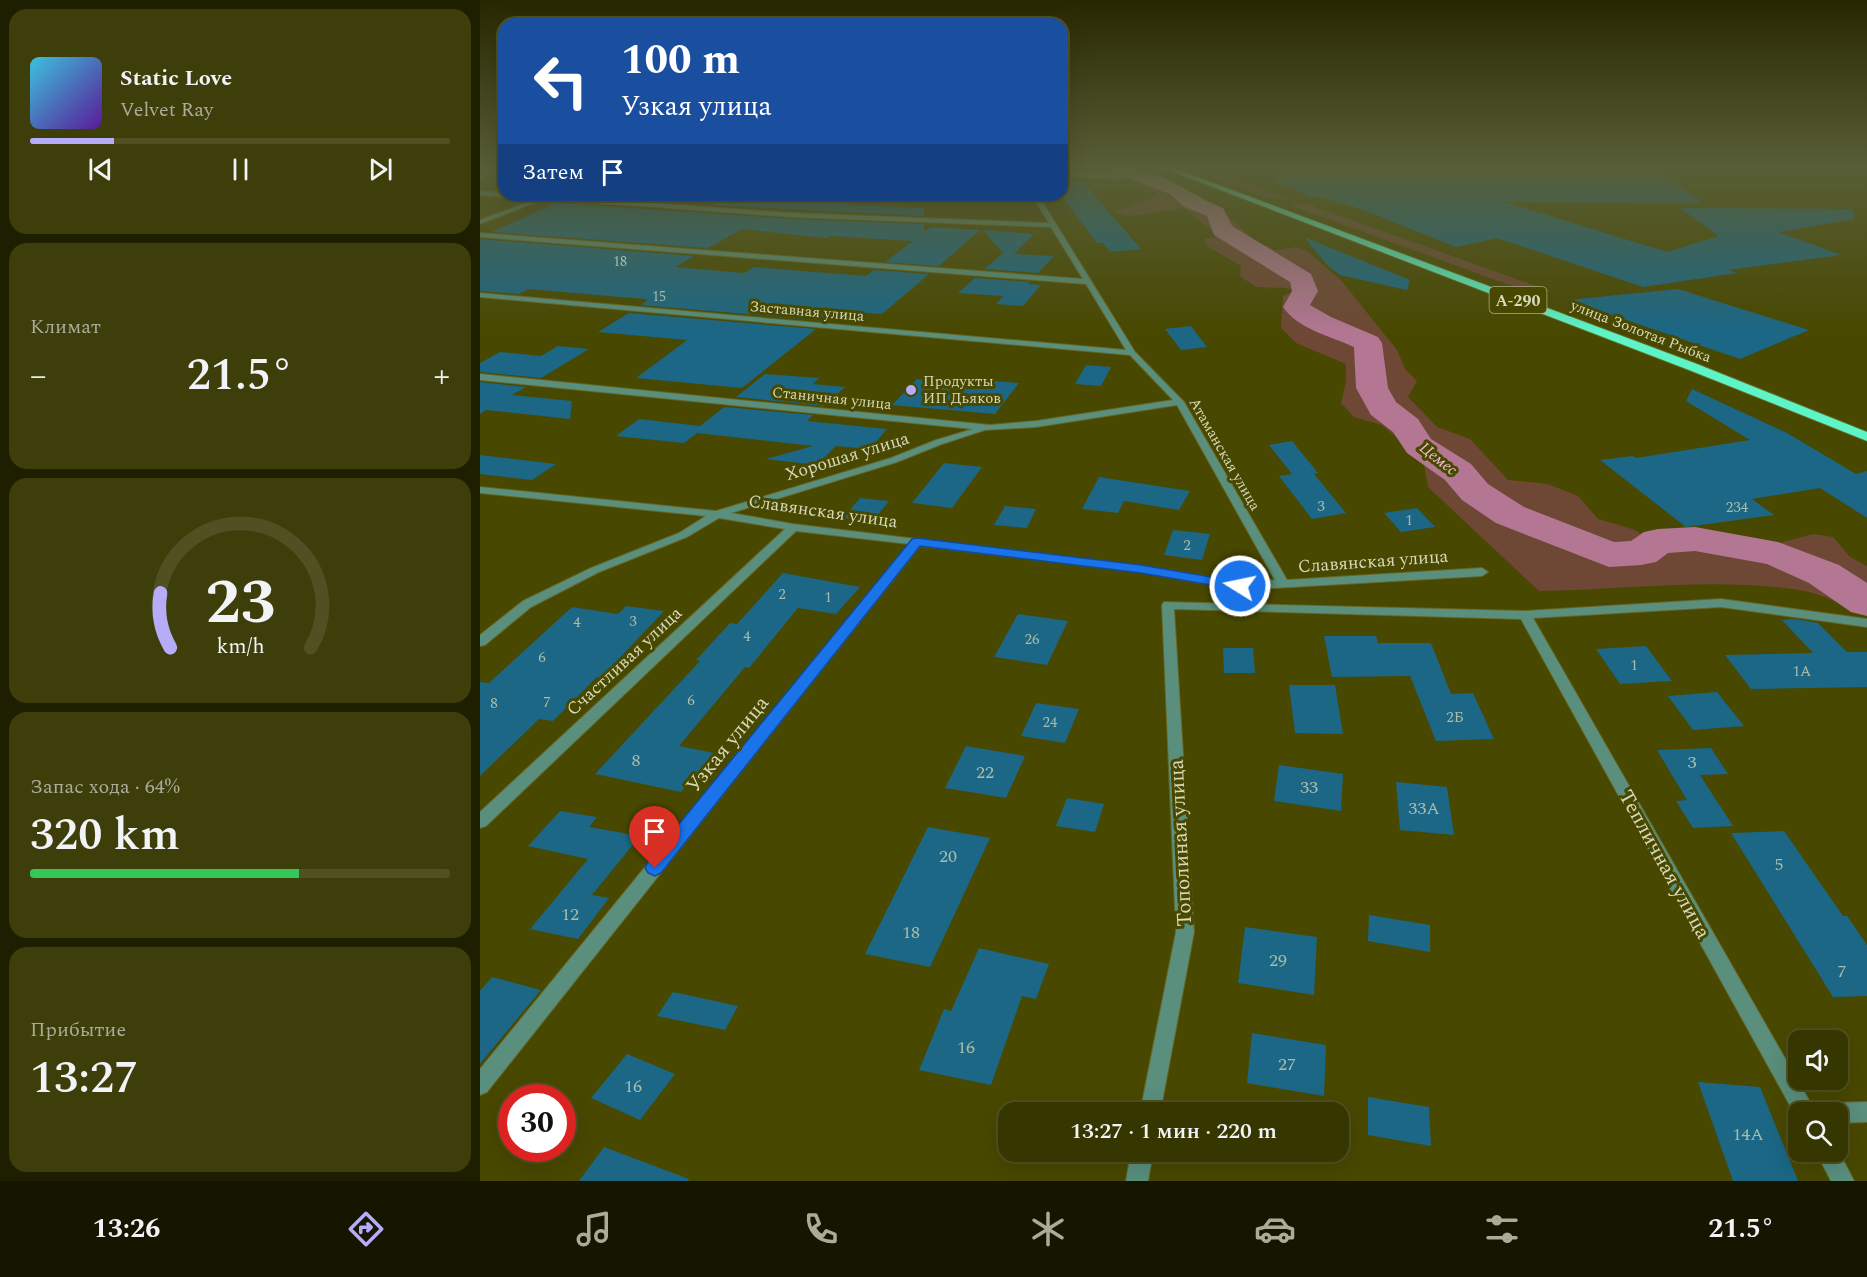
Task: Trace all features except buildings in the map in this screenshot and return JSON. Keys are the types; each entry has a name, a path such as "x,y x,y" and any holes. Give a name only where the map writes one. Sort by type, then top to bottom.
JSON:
{"highway":[{"name":"улица Золотая Рыбка","path":"1313,223 1693,367 1867,437"}],"street":[{"path":"1010,223 1055,225"},
{"name":"Атаманская улица","path":"1055,225 1132,353 1180,402 1282,584"},
{"path":"480,235 1090,282"},
{"name":"Заставная улица","path":"480,295 1132,353"},
{"name":"Станичная улица","path":"480,377 990,428 1036,424 1180,402"},
{"name":"Хорошая улица","path":"480,642 527,604 595,570 683,535 717,514 894,460 954,437 990,428"},
{"name":"Славянская улица","path":"482,491 717,514 793,527 1141,569 1240,586 1482,572"},
{"name":"Счастливая улица","path":"480,822 793,527"},
{"name":"Узкая улица","path":"480,1085 917,542"},
{"path":"1525,615 1721,603 1864,622"},
{"name":"Тополиная улица","path":"1152,1102 1185,932 1168,605 1525,615"},
{"name":"Тепличная улица","path":"1525,615 1799,1102"},
{"path":"1848,1112 1867,1112"},
{"path":"1137,1181 1140,1162"},
{"path":"1833,1162 1843,1181"}],"shaded area":[{"path":"1203,223 1236,223 1254,240 1275,250 1296,247 1307,251 1340,279 1397,350 1405,369 1417,381 1408,397 1437,427 1470,439 1508,480 1548,484 1578,496 1598,519 1632,529 1666,547 1697,546 1719,536 1775,544 1813,534 1833,537 1850,557 1867,566 1867,616 1817,594 1767,586 1702,584 1539,591 1428,487 1424,464 1405,445 1382,425 1354,417 1341,403 1346,381 1346,364 1296,343 1281,328 1283,296 1294,291 1286,288 1256,287 1240,276 1241,266 1207,246 1204,239 1219,236"},
{"path":"1339,223 1360,223 1550,291 1537,295"}],"waterway":[{"name":"Цемес","path":"1220,223 1222,230 1302,279 1305,291 1296,307 1321,323 1368,343 1372,388 1383,408 1406,426 1419,446 1458,472 1475,492 1510,515 1609,555 1641,553 1658,541 1695,539 1778,554 1824,574 1867,602"}],"place":[{"name":"Продукты ИП Дьяков","path":"911,390"}],"route":[{"path":"655,868 917,542 1141,569 1240,586"}]}
